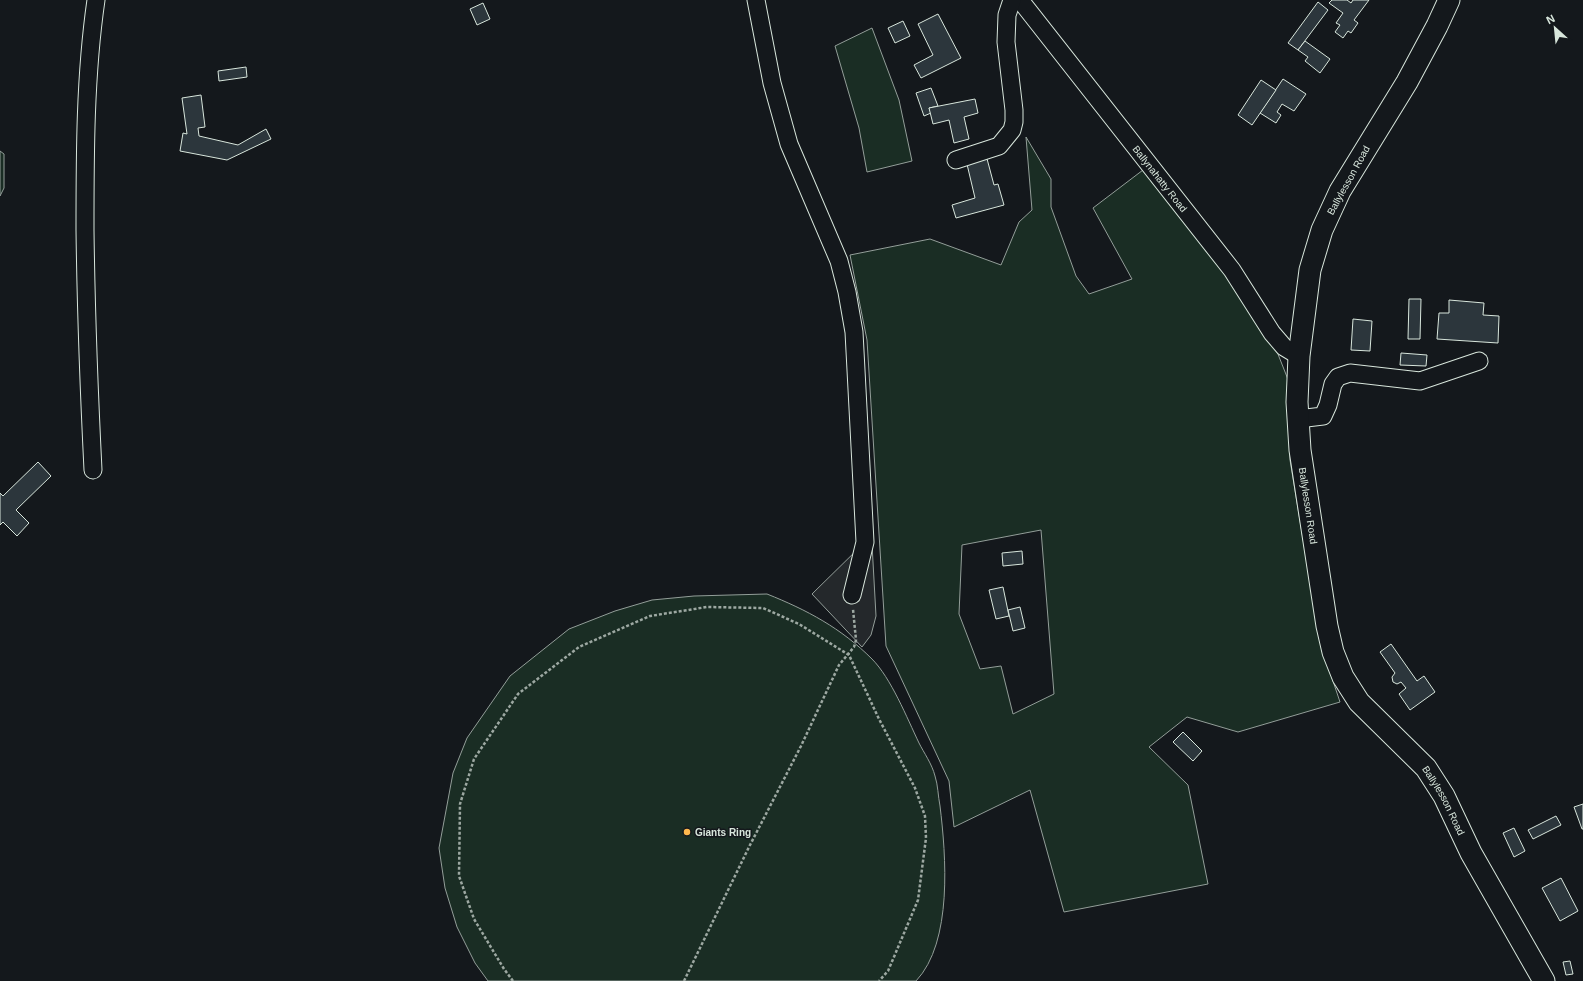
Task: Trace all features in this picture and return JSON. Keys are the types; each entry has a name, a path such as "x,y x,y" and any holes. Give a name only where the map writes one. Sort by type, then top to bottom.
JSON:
{"main road":[{"name":"Ballylesson Road","path":"1449,0 1407,82 1340,191 1322,230 1310,270 1299,356 1297,402 1298,419 1305,481 1328,626 1333,652 1343,677 1359,702 1426,768 1444,796 1471,853 1544,981"}],"street":[{"path":"93,470 87,326 85,150 92,29 96,0"},
{"path":"756,0 772,83 789,144 839,261 847,292 854,332 865,542 852,595"},
{"path":"956,160 999,146 1012,130 1014,110 1006,42 1007,15 1012,0"},
{"name":"Ballynahatty Road","path":"1020,0 1232,270 1272,333 1284,347 1299,356"},
{"path":"1298,419 1323,416 1328,405 1333,384 1338,377 1350,372 1420,381 1479,361"}],"path":[{"path":"684,981 749,847 801,746 839,665 849,655 856,640 852,595"},
{"path":"513,981 504,970 474,919 459,876 460,804 474,759 518,694 579,647 650,616 707,607 763,608 799,624 849,655 879,719 915,788 925,816 926,838 918,900 888,971 878,981"}],"green space":[{"path":"872,28 899,100 912,161 867,172 859,128 835,46"},
{"path":"1026,137 1051,179 1051,207 1076,276 1089,294 1132,279 1093,208 1143,170 1222,269 1272,339 1289,382 1290,460 1320,642 1340,702 1238,732 1187,717 1149,747 1188,785 1208,884 1064,912 1030,790 954,827 949,781 886,646 867,340 850,255 930,239 1001,265 1019,222 1032,210","holes":["1041,530 1054,694 1013,714 1001,666 980,669 959,614 962,545"]},
{"path":"0,151 4,154 4,188 0,196"},
{"path":"767,594 810,613 836,629 872,659 892,687 934,772 944,849 944,897 936,944 928,964 916,981 488,981 475,963 457,927 445,888 439,848 453,773 467,738 510,676 569,629 615,611 652,600 694,596"}],"shaded area":[{"path":"865,542 872,544 876,616 871,635 862,647 812,594"}],"building":[{"path":"1332,0 1347,0 1351,3 1353,0 1369,0 1354,20 1358,23 1351,33 1348,31 1343,38 1335,32 1340,25 1336,23 1343,13 1329,3"},
{"path":"1318,2 1328,10 1298,50 1288,43"},
{"path":"483,3 490,19 477,25 470,9"},
{"path":"938,14 961,58 921,78 914,65 933,55 918,24"},
{"path":"903,21 910,36 895,43 888,28"},
{"path":"1305,41 1330,59 1320,73 1305,61 1308,57 1298,50"},
{"path":"246,67 247,77 219,81 218,71"},
{"path":"1283,79 1306,94 1294,111 1282,104 1277,112 1281,115 1276,123 1260,113"},
{"path":"1261,80 1276,90 1252,125 1238,115"},
{"path":"931,88 938,106 929,108 931,113 924,116 916,93"},
{"path":"201,95 205,127 198,128 199,136 238,145 266,129 271,139 227,160 180,151 183,133 187,134 182,98"},
{"path":"975,99 978,113 964,117 969,139 954,143 949,120 933,124 929,108"},
{"path":"986,155 994,185 998,184 1004,205 956,218 952,205 975,198 966,160"},
{"path":"1409,299 1421,299 1420,339 1408,339"},
{"path":"1449,300 1484,303 1483,315 1499,316 1498,343 1437,339 1439,313 1449,313"},
{"path":"1353,319 1372,321 1370,351 1351,350"},
{"path":"1401,353 1427,355 1426,366 1400,365"},
{"path":"38,462 51,476 16,510 29,523 17,536 3,522 0,525 0,493 3,496"},
{"path":"1022,551 1023,564 1003,566 1002,553"},
{"path":"1003,587 1009,616 996,619 989,590"},
{"path":"1020,607 1025,628 1013,631 1008,610"},
{"path":"1391,644 1417,681 1424,676 1435,692 1410,710 1399,694 1406,688 1401,682 1397,684 1393,682 1392,677 1395,673 1380,652"},
{"path":"1183,732 1202,751 1193,761 1173,742"},
{"path":"1583,804 1583,829 1582,829 1574,807"},
{"path":"1556,816 1561,825 1533,839 1528,830"},
{"path":"1514,828 1525,851 1514,857 1503,833"},
{"path":"1561,878 1578,911 1560,921 1542,888"},
{"path":"1570,961 1573,974 1566,975 1563,962"}],"place":[{"name":"Giants Ring","path":"687,832"}]}
